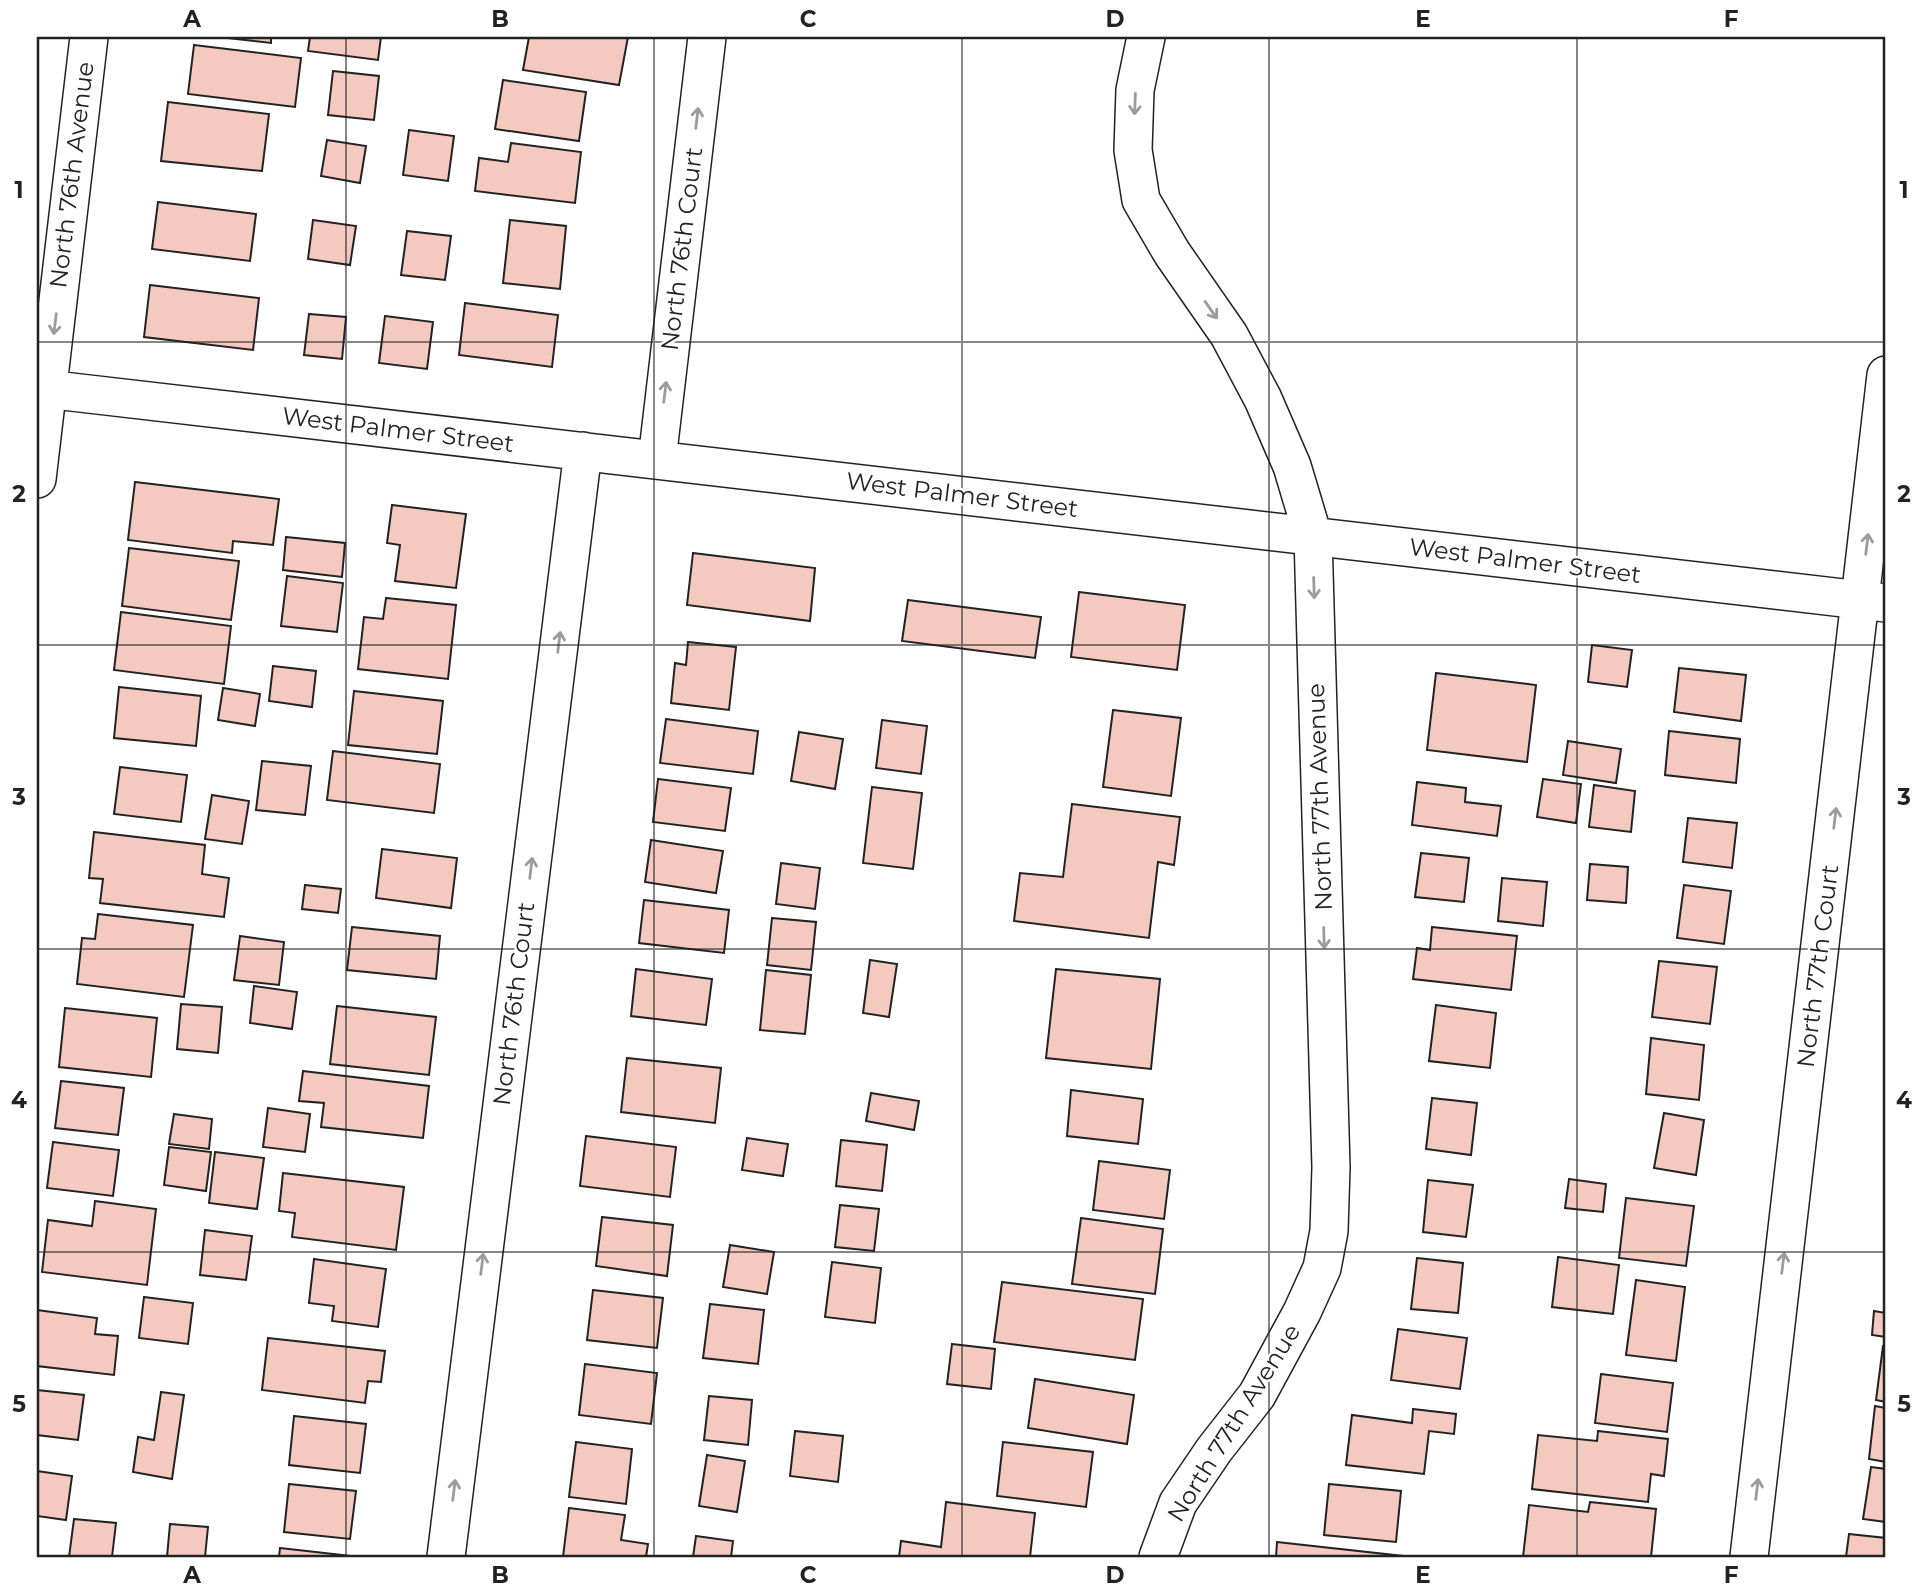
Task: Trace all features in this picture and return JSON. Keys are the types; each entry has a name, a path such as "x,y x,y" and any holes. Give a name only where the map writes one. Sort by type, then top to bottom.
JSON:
{"street":[{"name":"North 76th Avenue","path":"37,480 42,389 89,37"},
{"name":"North 76th Court","path":"657,460 707,37"},
{"name":"North 77th Avenue","path":"1146,37 1135,90 1134,114 1133,150 1141,201 1172,253 1229,335 1263,399 1292,466 1312,536 1331,1167 1329,1230 1322,1268 1302,1312 1257,1395 1214,1450 1178,1503 1158,1557"},
{"name":"North 77th Court","path":"1749,1557 1873,601 1886,376"},
{"name":"West Palmer Street","path":"42,389 1873,601"},
{"name":"North 76th Court","path":"446,1557 583,451"}],"building":[{"path":"219,37 271,37 271,43"},
{"path":"310,37 381,37 378,60 308,51"},
{"path":"529,37 628,37 619,85 523,70"},
{"path":"194,45 301,58 295,107 188,94"},
{"path":"333,71 379,76 374,120 328,115"},
{"path":"503,80 586,92 579,141 495,129"},
{"path":"168,102 269,114 262,171 161,161"},
{"path":"409,130 454,136 448,181 403,175"},
{"path":"327,140 366,146 360,183 321,176"},
{"path":"511,143 581,152 575,203 475,191 479,158 508,162"},
{"path":"158,202 256,214 250,261 152,249"},
{"path":"313,220 356,226 350,265 308,259"},
{"path":"510,220 566,226 560,289 503,283"},
{"path":"407,231 451,236 445,280 401,275"},
{"path":"150,285 259,298 253,350 144,337"},
{"path":"465,303 558,315 552,367 459,355"},
{"path":"309,314 346,317 342,359 304,355"},
{"path":"385,316 433,322 427,369 379,363"},
{"path":"135,482 279,499 273,545 233,541 232,553 128,540"},
{"path":"392,505 466,514 456,588 395,581 400,545 387,543"},
{"path":"286,537 345,543 342,577 283,570"},
{"path":"129,548 239,561 231,620 122,606"},
{"path":"693,553 815,568 810,621 687,605"},
{"path":"287,576 343,583 337,632 281,626"},
{"path":"1079,592 1185,605 1177,670 1071,657"},
{"path":"386,598 456,605 448,679 358,669 364,617 383,619"},
{"path":"908,600 1041,617 1035,658 902,641"},
{"path":"121,612 231,626 224,684 114,670"},
{"path":"688,642 736,647 729,710 671,703 675,663 686,665"},
{"path":"1592,645 1632,650 1627,687 1588,682"},
{"path":"273,666 316,671 312,707 269,701"},
{"path":"1679,668 1746,675 1741,721 1674,712"},
{"path":"1436,673 1536,685 1527,762 1427,750"},
{"path":"119,687 201,696 196,746 114,738"},
{"path":"223,688 260,694 255,726 218,720"},
{"path":"354,691 443,701 437,754 348,745"},
{"path":"1113,710 1181,718 1171,796 1103,787"},
{"path":"666,719 758,731 753,774 660,763"},
{"path":"882,720 927,726 921,774 876,768"},
{"path":"1669,731 1740,739 1736,783 1665,775"},
{"path":"799,732 843,739 835,789 791,781"},
{"path":"1568,741 1621,749 1616,783 1563,775"},
{"path":"333,751 440,764 434,813 327,800"},
{"path":"262,761 311,766 305,815 256,810"},
{"path":"120,767 187,775 181,822 114,814"},
{"path":"658,779 731,788 725,831 653,822"},
{"path":"1543,779 1581,784 1576,823 1537,817"},
{"path":"1417,782 1466,788 1465,802 1501,806 1497,836 1412,825"},
{"path":"1594,785 1635,791 1631,832 1589,827"},
{"path":"872,787 922,793 913,869 863,863"},
{"path":"212,795 249,801 242,844 205,839"},
{"path":"1072,804 1180,817 1174,865 1158,862 1149,938 1014,921 1020,873 1063,877"},
{"path":"1688,818 1737,823 1732,868 1683,862"},
{"path":"94,832 205,845 202,874 229,878 224,917 100,903 103,879 89,878"},
{"path":"651,840 723,851 716,893 645,882"},
{"path":"382,849 457,858 451,908 376,898"},
{"path":"1421,853 1469,858 1464,902 1415,897"},
{"path":"781,863 820,868 815,909 776,904"},
{"path":"1590,864 1628,867 1626,903 1587,900"},
{"path":"1502,878 1547,882 1543,926 1498,921"},
{"path":"305,885 341,889 338,913 302,909"},
{"path":"1684,885 1731,891 1724,944 1677,938"},
{"path":"644,900 729,910 724,953 639,943"},
{"path":"98,914 193,925 184,997 77,984 82,938 95,939"},
{"path":"772,918 816,922 811,970 767,965"},
{"path":"352,927 440,936 436,979 347,970"},
{"path":"1432,927 1517,936 1511,990 1413,979 1417,948 1430,950"},
{"path":"240,936 284,942 279,985 234,980"},
{"path":"870,960 897,964 889,1017 863,1013"},
{"path":"1659,961 1717,967 1710,1024 1652,1017"},
{"path":"636,969 712,979 706,1025 631,1016"},
{"path":"1056,969 1160,979 1151,1069 1046,1058"},
{"path":"766,970 811,975 805,1034 760,1030"},
{"path":"254,986 297,992 292,1029 250,1023"},
{"path":"181,1004 222,1007 218,1053 177,1049"},
{"path":"1436,1005 1496,1013 1490,1068 1429,1061"},
{"path":"337,1006 436,1017 429,1075 330,1064"},
{"path":"65,1008 157,1018 151,1077 59,1067"},
{"path":"1651,1038 1704,1045 1699,1100 1646,1094"},
{"path":"627,1058 721,1068 715,1123 621,1112"},
{"path":"303,1071 429,1086 423,1138 321,1127 324,1103 299,1101"},
{"path":"61,1081 124,1088 118,1135 55,1128"},
{"path":"1071,1090 1143,1099 1138,1144 1067,1136"},
{"path":"871,1093 919,1101 914,1130 866,1121"},
{"path":"1432,1098 1477,1103 1471,1155 1426,1149"},
{"path":"268,1108 310,1114 305,1152 263,1147"},
{"path":"1664,1113 1704,1120 1696,1175 1654,1168"},
{"path":"174,1114 212,1119 209,1149 169,1144"},
{"path":"586,1136 676,1147 670,1197 580,1186"},
{"path":"747,1138 788,1144 783,1176 742,1170"},
{"path":"841,1140 887,1145 882,1191 836,1186"},
{"path":"53,1142 119,1150 113,1196 47,1188"},
{"path":"169,1147 211,1152 206,1191 164,1185"},
{"path":"215,1152 264,1158 257,1209 209,1203"},
{"path":"1099,1161 1170,1170 1164,1219 1093,1210"},
{"path":"283,1173 404,1187 396,1250 292,1237 295,1213 279,1211"},
{"path":"1569,1179 1606,1184 1603,1212 1565,1208"},
{"path":"1428,1180 1473,1185 1466,1237 1423,1232"},
{"path":"1626,1198 1694,1206 1686,1266 1619,1258"},
{"path":"95,1201 156,1209 147,1285 42,1272 48,1220 92,1226"},
{"path":"840,1205 879,1209 874,1251 835,1247"},
{"path":"602,1217 673,1225 667,1276 596,1266"},
{"path":"1081,1218 1163,1229 1155,1294 1072,1284"},
{"path":"205,1230 252,1236 246,1280 200,1275"},
{"path":"730,1245 774,1252 767,1294 723,1287"},
{"path":"1558,1257 1619,1265 1613,1314 1552,1307"},
{"path":"1417,1258 1463,1263 1458,1313 1411,1309"},
{"path":"314,1259 386,1269 378,1327 332,1321 334,1306 309,1303"},
{"path":"832,1262 881,1268 875,1323 825,1317"},
{"path":"1636,1280 1685,1287 1676,1361 1626,1355"},
{"path":"1002,1282 1143,1299 1135,1360 994,1342"},
{"path":"593,1290 663,1298 657,1348 587,1340"},
{"path":"144,1297 193,1303 188,1344 139,1338"},
{"path":"710,1304 764,1310 758,1364 703,1358"},
{"path":"37,1310 97,1318 95,1334 118,1336 114,1375 37,1366"},
{"path":"1874,1311 1886,1313 1886,1337 1872,1335"},
{"path":"1398,1329 1467,1338 1460,1389 1391,1380"},
{"path":"268,1338 385,1351 381,1382 368,1381 365,1403 262,1390"},
{"path":"952,1344 995,1349 991,1389 947,1384"},
{"path":"1883,1346 1886,1346 1886,1402 1876,1400"},
{"path":"585,1364 657,1373 651,1424 579,1415"},
{"path":"1601,1374 1673,1383 1667,1432 1595,1423"},
{"path":"1035,1379 1134,1395 1127,1444 1028,1428"},
{"path":"37,1390 84,1395 78,1440 37,1435"},
{"path":"161,1392 184,1395 172,1479 133,1472 138,1437 154,1440"},
{"path":"709,1396 752,1400 748,1445 704,1440"},
{"path":"1875,1406 1886,1408 1886,1462 1869,1459"},
{"path":"1413,1409 1456,1414 1454,1434 1429,1431 1424,1474 1346,1465 1352,1415 1412,1423"},
{"path":"294,1416 366,1424 360,1473 289,1465"},
{"path":"795,1431 843,1436 838,1482 790,1476"},
{"path":"1598,1431 1668,1439 1664,1476 1651,1474 1648,1502 1532,1489 1538,1435 1597,1441"},
{"path":"576,1442 632,1449 626,1504 569,1497"},
{"path":"1003,1442 1093,1452 1086,1507 997,1496"},
{"path":"707,1455 745,1461 737,1512 699,1506"},
{"path":"1871,1467 1886,1469 1886,1522 1863,1519"},
{"path":"37,1471 72,1476 66,1520 37,1516"},
{"path":"289,1484 356,1491 350,1539 284,1532"},
{"path":"1329,1484 1401,1491 1396,1542 1324,1535"},
{"path":"946,1502 1035,1513 1030,1557 899,1557 901,1541 941,1547"},
{"path":"1590,1502 1656,1509 1651,1557 1523,1557 1529,1505 1588,1512"},
{"path":"569,1508 625,1515 621,1540 648,1544 646,1557 563,1557"},
{"path":"74,1519 116,1523 112,1557 69,1557"},
{"path":"170,1524 208,1527 205,1557 167,1557"},
{"path":"1849,1534 1886,1538 1886,1557 1846,1557"},
{"path":"696,1536 733,1541 731,1557 693,1557"},
{"path":"1277,1542 1403,1556 1403,1557 1276,1557"},
{"path":"280,1548 351,1556 279,1557"}]}
